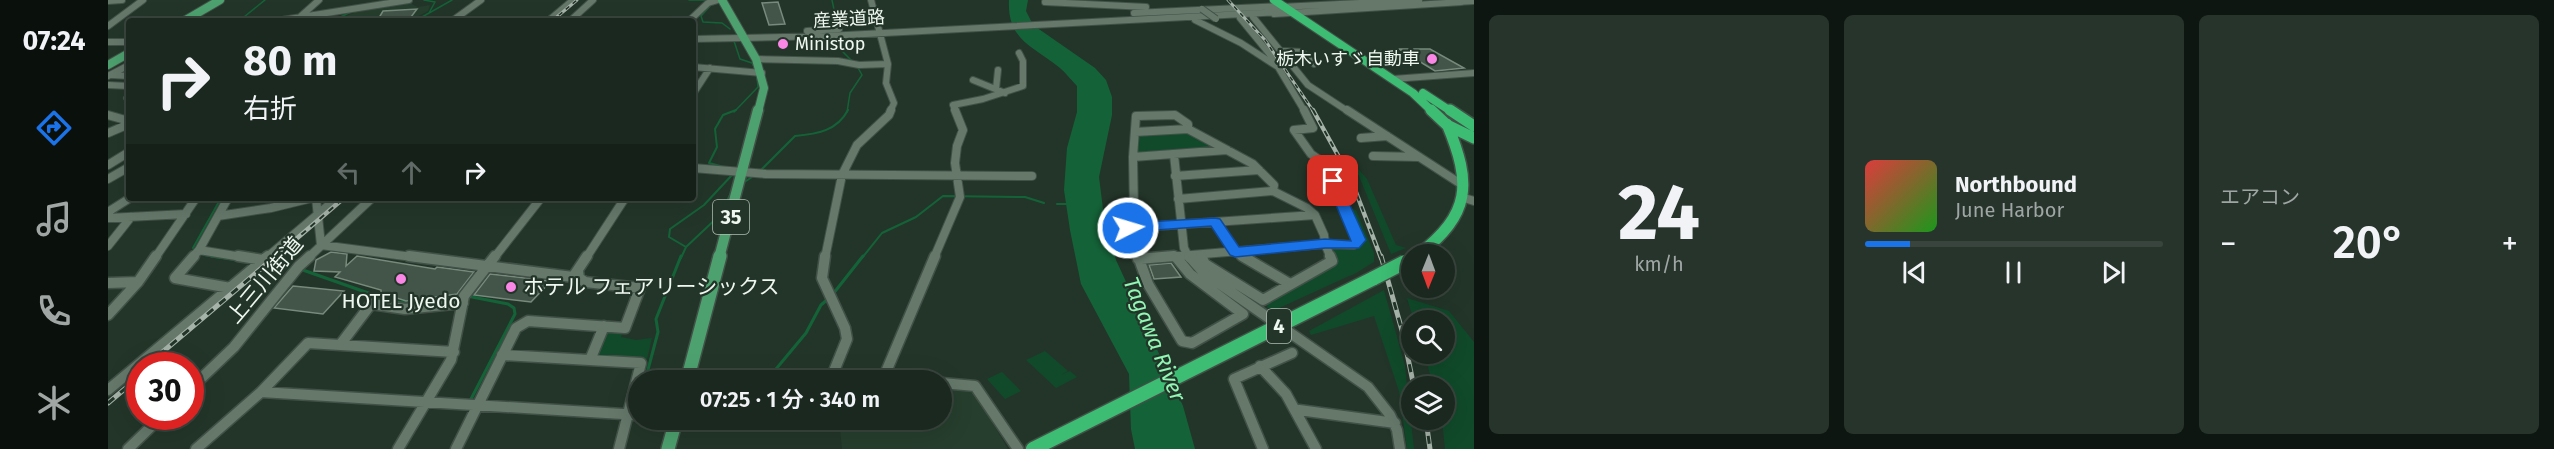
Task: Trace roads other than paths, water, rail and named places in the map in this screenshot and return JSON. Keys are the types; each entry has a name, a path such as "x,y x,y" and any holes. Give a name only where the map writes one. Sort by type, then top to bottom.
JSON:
{"highway":[{"path":"1274,0 1292,8 1397,79 1448,125 1474,140"},
{"path":"1397,79 1415,87 1474,128"},
{"path":"1415,87 1443,114 1456,141 1468,195 1452,226 1434,244"},
{"path":"1456,141 1474,140"},
{"name":"4","path":"1033,449 1401,264"}],"main road":[{"path":"189,18 220,0"},
{"name":"35","path":"690,370 764,92 762,73 756,60 720,0"},
{"path":"110,63 126,55"},
{"path":"668,449 673,430"}],"street":[{"path":"108,1 122,0"},
{"path":"108,26 143,0"},
{"path":"301,17 319,0"},
{"path":"295,18 409,0"},
{"path":"456,18 481,0"},
{"path":"552,18 573,0"},
{"path":"573,18 593,0"},
{"path":"692,18 708,3 720,0"},
{"path":"834,370 847,339 845,328 822,278 826,246 842,175 857,146 889,115 894,103 886,84 888,64 871,0"},
{"path":"1146,0 1146,7"},
{"path":"1222,0 1230,8"},
{"path":"1060,21 1240,18 1292,8 1419,0"},
{"path":"1126,18 1452,0"},
{"path":"1060,21 1202,9 1474,1"},
{"path":"1045,2 1093,2 1146,7 1152,12"},
{"path":"1292,8 1462,2"},
{"name":"産業道路","path":"743,35 1048,22 1292,8"},
{"path":"1202,9 1216,19"},
{"path":"1253,17 1308,85 1420,157 1468,195"},
{"path":"1138,259 1325,244 1354,245 1359,240 1324,163 1311,154 1294,130 1313,128 1282,68 1240,18"},
{"path":"1196,20 1241,43 1267,62 1282,68"},
{"path":"696,33 743,35"},
{"path":"696,39 743,35"},
{"path":"108,41 126,41"},
{"path":"1282,51 1302,52 1314,64"},
{"path":"883,370 960,197 954,174 956,144 963,130 953,105 1005,93 1023,86 1023,61 1020,53"},
{"path":"756,60 838,61 859,65 888,64"},
{"path":"110,63 126,65"},
{"path":"109,75 126,66"},
{"path":"696,67 762,73"},
{"path":"696,89 710,68"},
{"path":"996,89 998,70"},
{"path":"1397,79 1474,73"},
{"path":"109,75 126,76"},
{"path":"973,80 1005,93"},
{"path":"108,85 126,86"},
{"path":"108,115 126,122"},
{"path":"1176,257 1190,274 1243,314 1191,342 1182,341 1148,284 1128,228 1134,211 1133,157 1136,116 1175,115 1188,124 1188,129"},
{"path":"108,133 126,124"},
{"path":"1135,132 1188,129 1253,164 1274,185 1274,191"},
{"path":"1361,138 1387,136"},
{"path":"1133,157 1227,150"},
{"path":"108,165 126,154"},
{"path":"1174,155 1180,223 1187,256 1204,273 1368,387 1384,402 1395,423 1400,449"},
{"path":"1373,156 1420,157"},
{"path":"696,168 742,174 1032,176"},
{"path":"108,179 126,169"},
{"path":"1176,176 1259,170"},
{"path":"1178,199 1274,191 1286,201 1312,211 1326,236 1325,244 1332,261 1263,300 1205,264 1200,255"},
{"path":"108,212 126,201"},
{"path":"108,314 138,282 193,201"},
{"path":"226,201 198,250 176,278 230,288"},
{"path":"218,216 301,201"},
{"path":"315,201 321,245 573,277 623,201"},
{"path":"108,390 333,201"},
{"name":"上三川街道","path":"204,376 234,347 300,266 369,201"},
{"path":"398,449 453,352 464,296 539,201"},
{"path":"108,218 186,214"},
{"path":"1128,228 1315,215"},
{"path":"108,246 131,217"},
{"path":"1215,222 1235,252 1290,284"},
{"path":"198,250 263,260"},
{"path":"456,449 516,328 521,323 528,321 626,328 640,288 585,282 579,278 578,271"},
{"path":"108,283 138,282"},
{"path":"340,345 371,304 390,309 409,309 463,303"},
{"path":"590,360 604,326"},
{"path":"196,449 261,392 308,343 453,352"},
{"path":"1263,449 1234,379 1292,353"},
{"path":"502,356 641,363 640,370"},
{"path":"1260,366 1299,410 1316,449"},
{"path":"952,384 975,386 1018,449"},
{"path":"261,392 628,415"},
{"path":"1299,410 1395,423"},
{"path":"618,449 628,426"},
{"path":"128,449 148,430"}],"waterway":[{"path":"243,18 265,0"},
{"path":"424,0 435,2 429,13"},
{"path":"420,18 452,0"},
{"path":"689,0 708,0"},
{"path":"823,27 836,19 832,0"},
{"path":"711,5 701,16 703,22 722,23 730,29"},
{"path":"338,18 351,12"},
{"path":"835,38 839,48 853,62"},
{"path":"734,41 740,59 752,63 756,71"},
{"path":"847,111 850,93 862,75 857,66"},
{"path":"736,110 758,87 757,78"},
{"path":"724,167 709,163 717,147 715,129 723,115 736,110"},
{"path":"761,170 795,136 826,130 838,123 847,111"},
{"path":"686,247 669,237 670,229 704,205 732,175"},
{"path":"746,181 752,177"},
{"path":"686,247 720,215 733,189"},
{"path":"862,258 882,233 916,217 943,196 1025,197 1044,203"},
{"path":"193,248 219,201"},
{"path":"1057,204 1066,204"},
{"path":"681,258 686,247"},
{"path":"204,255 221,258"},
{"path":"211,256 237,260"},
{"path":"648,370 658,332 656,319 681,256"},
{"path":"833,294 863,256"},
{"path":"264,264 294,268"},
{"path":"300,269 394,302 410,303 461,297"},
{"path":"467,296 508,304 514,308 515,314 470,401"},
{"path":"775,370 806,333 821,305 829,298"}],"railway":[{"path":"556,18 577,0"},
{"path":"1228,0 1265,40 1314,112"},
{"path":"1313,110 1351,179 1381,258"},
{"path":"274,258 340,201"},
{"path":"163,352 276,256"},
{"path":"1381,256 1403,334 1412,376"},
{"path":"108,403 126,388"},
{"path":"1427,430 1430,449"}],"place":[{"name":"Ministop","path":"783,44"},
{"name":"栃木いすゞ自動車","path":"1432,59"},
{"name":"HOTEL Jyedo","path":"401,279"},
{"name":"ホテル フェアリーシックス","path":"511,287"}],"water label":[{"name":"Tagawa River","path":"1155,339"}]}
